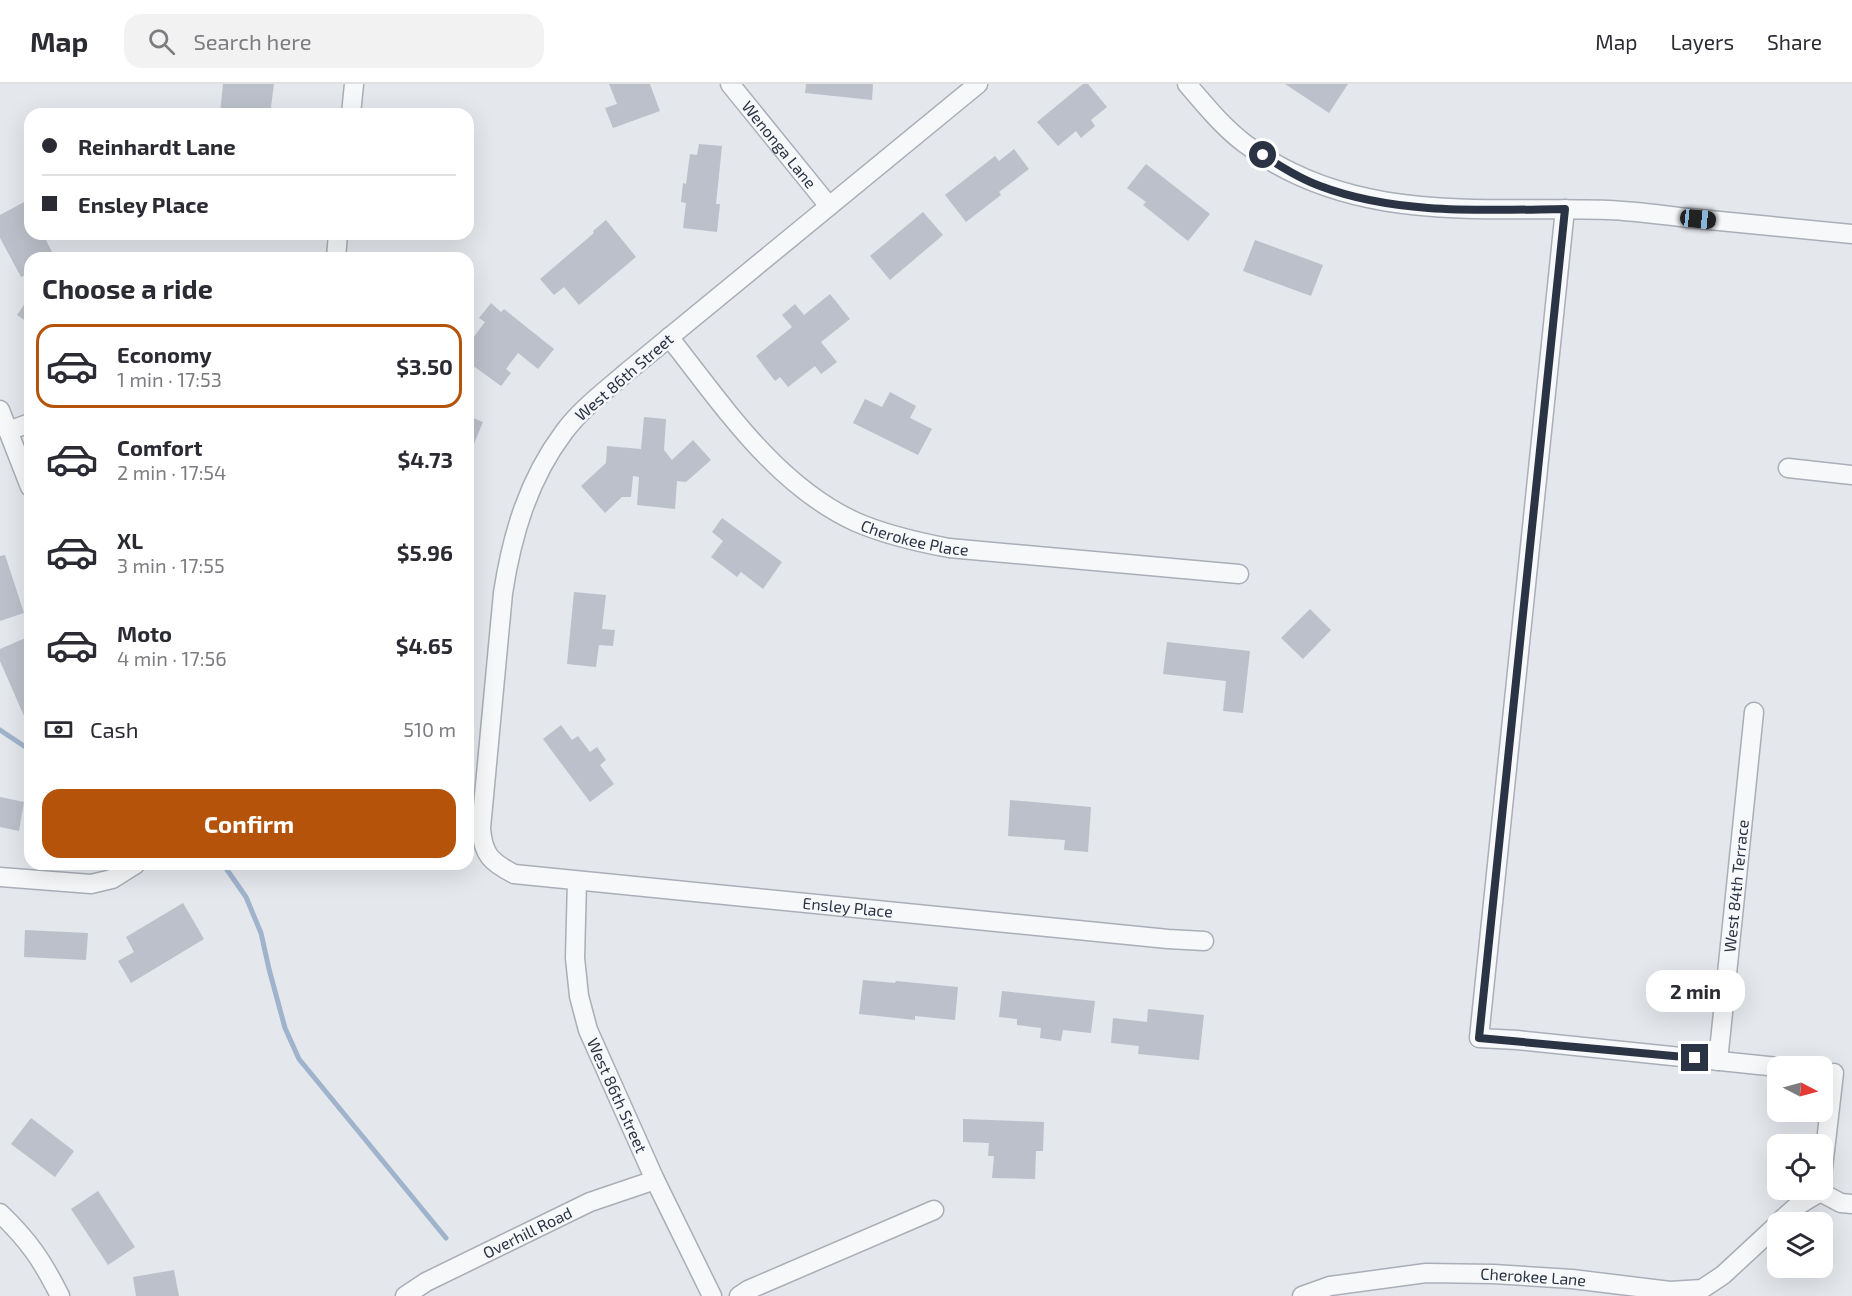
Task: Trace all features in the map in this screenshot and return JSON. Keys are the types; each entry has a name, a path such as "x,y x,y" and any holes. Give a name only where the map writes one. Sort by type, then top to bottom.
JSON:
{"street":[{"path":"352,108 354,84"},
{"name":"Wenonga Lane","path":"730,84 829,206"},
{"name":"West 86th Street","path":"494,864 482,845 481,828 503,593 509,555 520,513 538,473 564,432 587,407 978,84"},
{"path":"1187,84 1213,115 1244,143 1282,168 1319,186 1357,197 1400,204 1475,210 1610,210 1852,234"},
{"path":"1565,209 1479,1038 1767,1066"},
{"name":"Cherokee Place","path":"669,337 763,452 794,482 824,504 856,522 906,540 949,548 1239,574"},
{"path":"0,410 24,472"},
{"path":"8,431 24,425"},
{"path":"1788,468 1852,475"},
{"name":"West 84th Terrace","path":"1718,1060 1754,712"},
{"name":"Ensley Place","path":"494,864 514,874 577,881 1204,941"},
{"path":"0,877 91,884 111,879 126,870"},
{"name":"West 86th Street","path":"577,881 575,958 579,996 588,1030 655,1180 712,1296"},
{"path":"1828,1134 1836,1073"},
{"name":"Overhill Road","path":"405,1296 426,1282 590,1203 655,1180"},
{"path":"1833,1196 1841,1203 1852,1204"},
{"name":"Cherokee Lane","path":"1790,1212 1804,1200"},
{"path":"739,1296 748,1290 934,1210"},
{"path":"0,1212 42,1260 60,1296"},
{"name":"Cherokee Lane","path":"1302,1296 1330,1287 1426,1273 1572,1279 1670,1291 1702,1289 1723,1275 1767,1233"}],"building":[{"path":"223,84 274,84 271,108 221,108"},
{"path":"609,84 650,84 660,111 613,128 605,108 617,104"},
{"path":"806,84 873,84 872,100 805,93"},
{"path":"1083,84 1088,84 1107,107 1091,120 1095,126 1081,138 1076,131 1058,146 1037,122"},
{"path":"1285,84 1348,84 1329,113"},
{"path":"699,144 722,146 716,204 720,204 717,232 683,228 686,203 681,202 683,183 686,184 690,154 697,155"},
{"path":"1014,149 1029,169 999,192 1001,195 966,222 945,195 995,156 999,161"},
{"path":"1146,164 1210,214 1188,241 1143,205 1146,202 1127,188"},
{"path":"24,202 24,240 46,240 52,252 24,252 24,276 21,277 0,238 0,215"},
{"path":"923,212 943,235 890,280 870,256"},
{"path":"606,220 636,257 579,305 564,287 554,295 540,279"},
{"path":"1255,240 1323,265 1311,296 1243,271"},
{"path":"830,294 850,319 821,342 837,362 821,374 815,366 788,387 780,377 775,381 756,356 792,327 782,315 795,304 804,315"},
{"path":"491,303 501,312 504,309 554,349 538,369 518,353 506,369 511,373 501,386 474,366 474,337 485,322 479,318"},
{"path":"24,305 24,320 17,315"},
{"path":"890,392 916,406 910,418 932,429 918,455 853,423 865,399 882,407"},
{"path":"644,417 666,419 664,450 672,460 693,440 711,460 686,482 677,481 675,509 637,505 639,477 633,476 631,497 622,497 605,513 581,486 606,463 607,446 641,449"},
{"path":"474,418 483,422 474,444"},
{"path":"722,518 782,562 763,589 741,572 737,577 711,557 723,541 712,532"},
{"path":"5,555 24,613 0,621 0,556"},
{"path":"574,592 606,595 602,629 615,630 613,646 599,645 596,667 567,664"},
{"path":"1310,609 1331,630 1303,659 1281,638"},
{"path":"24,639 24,716 0,661 0,649"},
{"path":"1167,642 1250,651 1243,713 1223,711 1226,681 1163,674"},
{"path":"561,725 572,740 578,736 590,752 597,747 606,760 600,765 614,784 590,802 543,739"},
{"path":"0,797 24,802 19,831 0,827"},
{"path":"1010,800 1091,807 1088,852 1064,850 1065,840 1008,836"},
{"path":"183,903 204,939 131,983 118,961 134,952 126,937"},
{"path":"25,930 88,933 86,960 24,957"},
{"path":"863,980 958,987 955,1020 915,1016 915,1020 859,1014"},
{"path":"1002,991 1095,1001 1091,1033 1063,1030 1061,1041 1040,1038 1041,1028 1017,1025 1017,1019 999,1017"},
{"path":"1148,1009 1204,1015 1199,1060 1138,1054 1139,1046 1111,1043 1113,1018 1147,1022"},
{"path":"31,1118 74,1151 55,1177 11,1144"},
{"path":"963,1119 1044,1122 1043,1151 1036,1151 1035,1179 992,1178 994,1156 988,1156 989,1143 963,1142"},
{"path":"98,1191 135,1247 108,1265 71,1209"},
{"path":"174,1270 179,1296 136,1296 133,1277"}],"waterway":[{"path":"0,730 24,746"},
{"path":"227,870 246,897 261,933 285,1028 299,1059 446,1238"}],"route":[{"path":"1263,155 1282,168 1319,186 1357,197 1400,204 1475,210 1565,209 1479,1038 1695,1058"}]}
